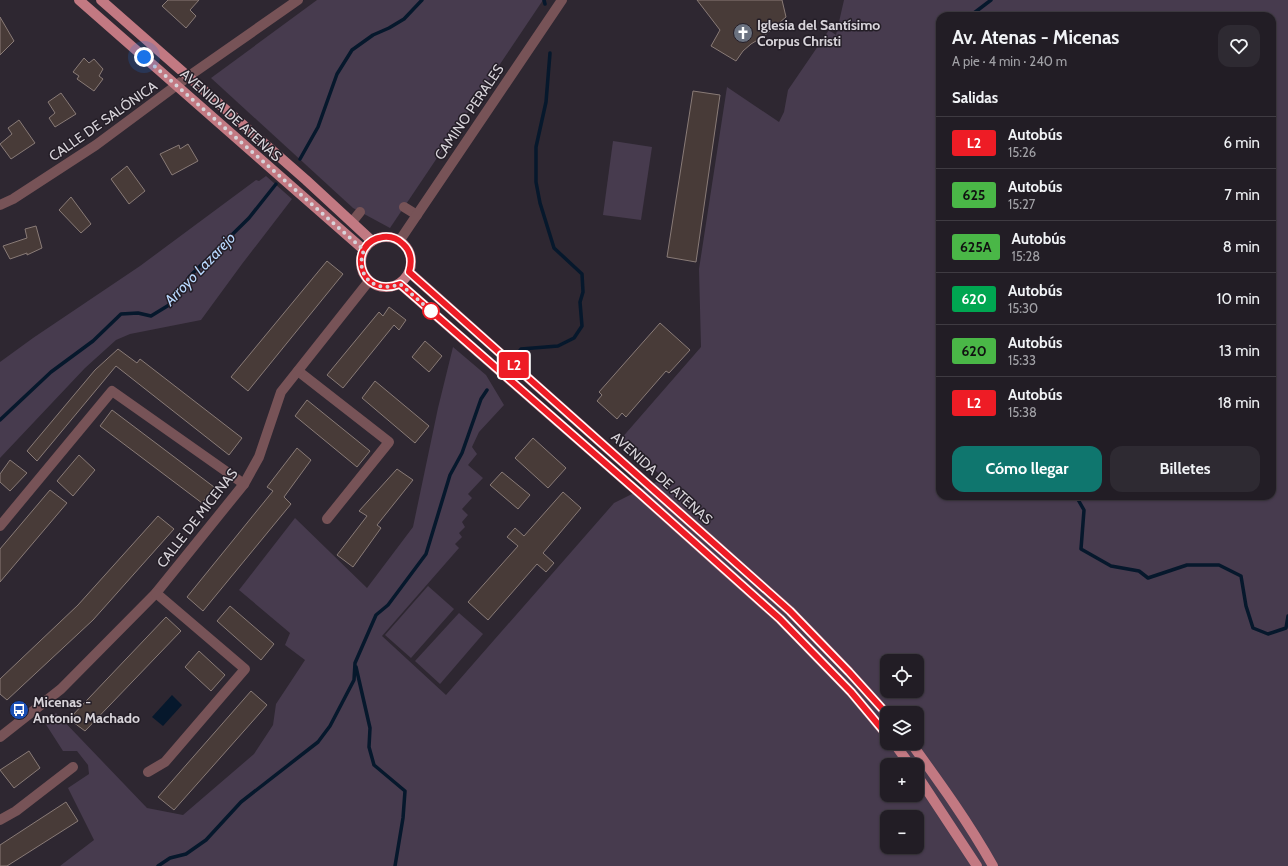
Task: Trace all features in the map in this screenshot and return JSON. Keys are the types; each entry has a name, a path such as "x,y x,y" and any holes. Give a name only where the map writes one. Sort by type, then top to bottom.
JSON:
{"main road":[{"name":"AVENIDA DE ATENAS","path":"79,0 364,250"},
{"name":"AVENIDA DE ATENAS","path":"101,0 189,76 372,240"},
{"path":"386,237 400,240 406,246 410,254 411,263 409,272 400,284 384,287 369,281 362,270 361,263 364,250 372,240 386,237"},
{"name":"AVENIDA DE ATENAS","path":"409,272 790,611 880,706"},
{"name":"AVENIDA DE ATENAS","path":"400,284 638,492 780,619 851,692 880,727"},
{"path":"916,750 980,842 993,866"},
{"path":"924,786 977,866"}],"street":[{"name":"CALLE DE SALÓNICA","path":"0,205 13,199 96,145 189,76 298,0"},
{"name":"CAMINO PERALES","path":"400,240 562,0"},
{"path":"404,207 417,215"},
{"path":"352,222 360,212"},
{"name":"CALLE DE MICENAS","path":"0,737 61,689 156,592 244,484 259,457 281,392 369,281"},
{"path":"298,371 388,442 327,519"},
{"path":"0,526 112,391 244,484"},
{"path":"148,772 165,762 245,669 156,592"},
{"path":"0,820 16,810 73,767"}],"shaded area":[{"path":"317,0 543,0 390,228 353,208 211,78"},
{"path":"844,0 1288,0 1288,866 60,866 94,840 68,788 89,774 88,765 77,751 63,751 45,723 56,713 147,808 183,815 254,754 273,725 276,704 305,660 285,645 290,633 239,590 295,518 367,588 413,527 438,408 453,347 486,375 504,405 479,432 472,447 477,454 468,465 483,478 468,494 472,498 462,509 468,515 462,522 465,527 459,533 462,537 455,544 459,548 382,636 446,695 614,503 664,478 620,440 701,347 699,269 727,87 779,122 784,112 788,90 829,30 836,35"},
{"path":"613,141 652,147 641,220 603,215"},
{"path":"266,176 292,199 201,320 130,334 116,340 85,368 0,458 0,362 140,266 256,180 259,181"},
{"path":"428,586 454,609 411,658 385,635"},
{"path":"459,613 483,634 440,684 415,661"}],"water":[{"path":"172,695 182,705 163,726 152,717"}],"building":[{"path":"168,0 199,0 190,10 196,16 186,28 162,6"},
{"name":"Iglesia del Santísimo Corpus Christi","path":"697,0 782,0 786,17 764,36 743,51 736,61 711,46 720,30"},
{"path":"0,17 14,41 0,55"},
{"path":"84,58 89,63 94,59 103,69 99,76 103,79 94,91 77,79 79,76 73,72"},
{"path":"693,91 720,95 696,262 667,257"},
{"path":"61,93 76,114 55,127 49,118 55,113 48,102"},
{"path":"19,120 35,143 11,159 0,144 12,134 8,128"},
{"path":"188,144 198,161 172,175 160,154 179,145 180,149"},
{"path":"127,166 145,191 129,204 111,179"},
{"path":"71,197 91,224 81,233 59,210"},
{"path":"36,226 42,248 27,255 27,253 10,259 3,246 27,238 25,229"},
{"path":"327,261 343,274 248,391 231,377"},
{"path":"389,307 406,320 399,330 394,325 343,388 327,375 379,312 383,316"},
{"path":"660,323 690,350 669,373 666,371 626,417 622,413 617,419 597,401 602,395 599,392"},
{"path":"425,341 442,356 429,372 412,357"},
{"path":"118,349 137,363 140,359 242,438 229,455 116,366 37,461 27,451 95,370"},
{"path":"375,381 429,426 415,443 362,398"},
{"path":"307,400 370,451 357,467 295,416"},
{"path":"112,410 214,487 202,503 100,426"},
{"path":"533,438 566,468 548,488 515,458"},
{"path":"297,448 311,460 284,497 291,504 203,611 187,597 273,491 267,487"},
{"path":"79,455 95,470 73,496 57,481"},
{"path":"10,460 27,473 10,491 0,482 0,474"},
{"path":"397,469 413,480 377,525 381,528 353,567 337,555 367,516 359,511"},
{"path":"502,472 530,495 518,509 490,485"},
{"path":"50,490 67,503 0,582 0,549"},
{"path":"563,492 581,508 543,553 554,563 546,572 537,564 488,620 468,602 518,546 507,537 515,528 524,536"},
{"path":"158,516 174,529 93,620 7,700 0,694 0,679 78,605"},
{"path":"230,606 274,644 261,660 217,621"},
{"path":"166,617 181,631 85,731 69,719"},
{"path":"199,651 225,675 211,691 185,667"},
{"path":"251,691 267,705 174,810 158,797"},
{"path":"29,751 40,768 14,788 0,770"},
{"path":"66,802 78,821 7,866 0,866 0,845"}],"waterway":[{"name":"Arroyo Lazarejo","path":"300,159 318,127 337,74 352,50 373,35 404,19 422,0"},
{"path":"544,0 545,4"},
{"path":"975,12 991,0"},
{"path":"518,353 521,349 558,346 574,338 582,326 580,302 583,292 582,274 554,248 540,203 536,182 536,147 546,102 550,53"},
{"name":"Arroyo Lazarejo","path":"0,420 51,372 93,341 121,314 138,313 151,316 169,305 180,293 189,277 249,218 276,184"},
{"path":"158,866 170,858 186,854 206,840 241,802 318,742 330,726 354,680 355,663 376,615 388,605 426,554 450,475 462,453 481,399 487,390"},
{"path":"1078,500 1084,510 1081,549 1111,566 1139,571 1148,578 1187,565 1219,565 1241,576 1246,606 1253,628 1268,634 1286,628 1288,616"},
{"path":"356,667 370,728 369,747 374,765 405,791 403,818 395,866"}],"bus line":[{"name":"L2","path":"880,706 790,611 409,272 411,263 410,254 406,246 400,240 386,237 372,240 361,256 362,270 369,281 384,287 392,287 400,284 407,290 638,492 780,619 851,692 880,727"}],"place":[{"name":"Iglesia del Santísimo Corpus Christi","path":"743,33"},
{"name":"Micenas - Antonio Machado","path":"19,710"}],"route":[{"path":"144,57 364,250 361,256 362,270 369,281 384,287 392,287 400,284 431,311"}]}
